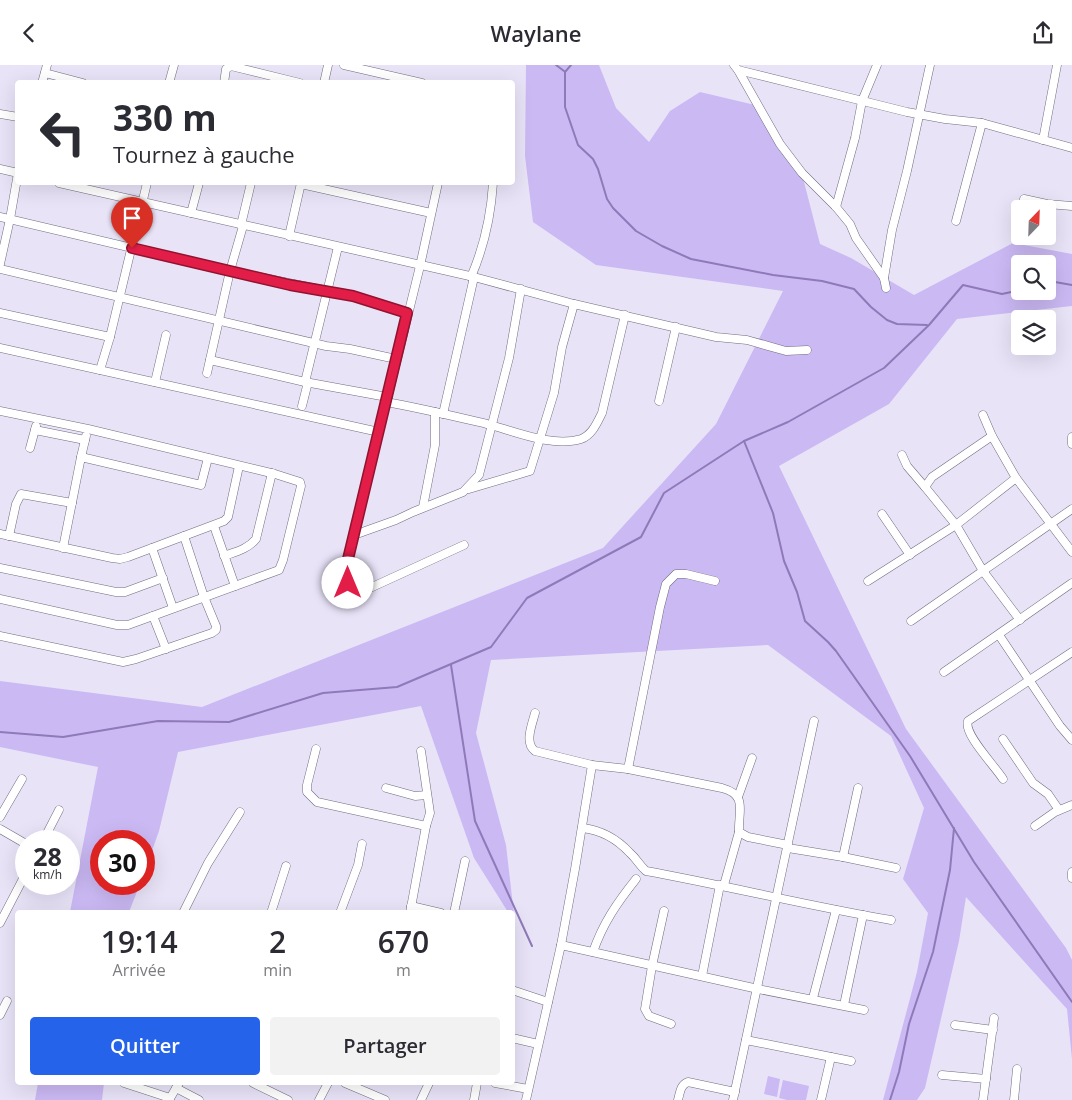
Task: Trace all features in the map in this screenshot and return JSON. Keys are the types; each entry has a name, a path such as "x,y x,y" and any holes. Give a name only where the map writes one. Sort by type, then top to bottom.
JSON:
{"street":[{"path":"170,80 174,65"},
{"path":"325,80 328,65"},
{"path":"344,65 409,80"},
{"path":"836,207 855,138 862,101 877,65"},
{"path":"886,288 884,278 892,230 930,65"},
{"path":"1043,140 1057,65"},
{"path":"224,80 226,69 231,66 288,80"},
{"path":"736,67 862,101 918,114 982,123 1072,148"},
{"path":"736,67 780,144 802,173 850,224 856,238 884,278"},
{"path":"46,69 76,80"},
{"path":"0,113 15,116"},
{"path":"956,221 982,123"},
{"path":"0,169 15,172"},
{"path":"0,264 16,185"},
{"path":"68,185 472,277 716,337 747,340 786,351 807,350"},
{"path":"100,370 120,297 146,185"},
{"path":"191,213 198,185"},
{"path":"207,373 251,185"},
{"path":"289,236 301,185"},
{"path":"310,185 431,213"},
{"path":"438,185 420,266 348,559 348,583 354,590 370,588 464,545"},
{"path":"443,414 472,277 483,247 493,185"},
{"path":"1024,199 1047,204 1072,206"},
{"path":"0,217 290,285 353,296 407,313"},
{"path":"302,406 314,343 338,247"},
{"path":"0,269 314,343 396,359"},
{"path":"468,489 482,468 509,358 521,289"},
{"path":"354,535 396,520 468,489 530,471 554,393 562,347 574,303"},
{"path":"0,313 110,337"},
{"path":"210,360 386,399 539,438 555,441 579,440 587,436 596,425 604,405 624,315"},
{"path":"659,401 676,327"},
{"path":"155,382 166,335"},
{"path":"0,348 379,432"},
{"path":"0,411 88,429 272,473 296,479 300,482 301,486 282,564 279,569 235,586 128,625 117,625 0,599"},
{"path":"423,507 435,445 434,412"},
{"path":"983,415 992,436 1016,478 1072,552"},
{"path":"30,448 37,419"},
{"path":"35,429 85,440"},
{"path":"63,548 88,429"},
{"path":"925,487 932,477 992,436"},
{"path":"1072,437 1072,444"},
{"path":"902,455 907,466 956,525 983,571 1020,620"},
{"path":"81,457 201,485 208,458"},
{"path":"0,534 120,559 224,521 228,517 239,466"},
{"path":"224,556 252,544 256,539 272,473"},
{"path":"868,581 956,525 1016,478"},
{"path":"9,536 16,504 21,494 72,503"},
{"path":"911,621 1072,509"},
{"path":"882,514 910,555"},
{"path":"214,526 235,586"},
{"path":"0,636 123,662 212,633 216,630 216,626 204,597 184,536"},
{"path":"152,548 173,608"},
{"path":"0,568 116,592 125,592 163,578"},
{"path":"628,769 666,584 676,574 686,574 714,581"},
{"path":"944,672 1072,583"},
{"path":"153,616 166,649"},
{"path":"999,635 1060,726 1072,740"},
{"path":"1003,779 971,737 967,725 968,721 1072,652"},
{"path":"534,713 529,743 535,751 592,765 628,769 728,790 735,793 738,797 741,807 739,832 722,885 702,976"},
{"path":"678,1100 681,1087 684,1083 688,1082 734,1096 814,721"},
{"path":"1003,739 1033,783 1048,794 1059,810"},
{"path":"316,749 307,785 307,792 311,798 317,802 426,826"},
{"path":"410,909 430,813 422,751"},
{"path":"738,797 752,757"},
{"path":"526,1100 561,945 592,765"},
{"path":"0,817 22,779"},
{"path":"843,857 858,787"},
{"path":"386,788 415,795 427,795"},
{"path":"1035,826 1059,810 1072,805"},
{"path":"49,830 59,810"},
{"path":"184,910 208,863 240,813"},
{"path":"582,828 596,829 612,838 632,854 638,864 646,871 891,920"},
{"path":"0,829 15,838"},
{"path":"739,832 748,837 788,847 896,868"},
{"path":"341,910 358,865 362,844"},
{"path":"455,910 465,861"},
{"path":"272,910 286,866"},
{"path":"1072,872 1072,878"},
{"path":"593,952 605,922 618,901 636,879"},
{"path":"0,923 15,894"},
{"path":"813,998 836,910"},
{"path":"664,911 644,1009 649,1016 671,1024"},
{"path":"844,1005 863,915"},
{"path":"561,945 758,989 813,998 864,1010"},
{"path":"515,991 548,1002"},
{"path":"0,1015 7,1001"},
{"path":"983,1100 994,1018"},
{"path":"955,1025 993,1030"},
{"path":"515,1039 538,1044"},
{"path":"746,1040 851,1061"},
{"path":"821,1100 831,1057"},
{"path":"1014,1100 1017,1069"},
{"path":"942,1075 986,1079"},
{"path":"130,1085 169,1099 178,1085 199,1100"},
{"path":"256,1085 275,1097 288,1100"},
{"path":"319,1100 327,1085"},
{"path":"350,1085 385,1100"},
{"path":"421,1100 428,1085"},
{"path":"474,1100 477,1085"},
{"path":"506,1085 528,1089"}],"shaded area":[{"path":"526,65 599,65 616,108 649,142 670,111 700,92 755,105 803,178 820,244 851,258 914,295 1011,244 1072,254 1072,306 1037,310 1011,310 1011,313 957,319 889,404 779,466 906,729 1066,948 1072,960 1072,1059 1067,1009 966,897 959,941 925,1088 917,1100 883,1100 917,972 928,913 903,879 924,808 891,736 768,645 491,660 476,733 506,845 514,910 507,910 474,858 421,706 178,752 155,842 155,830 90,830 90,895 136,895 130,910 70,910 73,895 80,895 80,860 98,767 0,747 0,681 202,707 603,548 716,424 783,291 596,265 533,222 525,156"},
{"path":"768,1076 780,1079 777,1097 764,1094"},
{"path":"783,1080 809,1086 806,1100 779,1098"},
{"path":"38,1085 104,1085 102,1100 35,1100"}],"waterway":[{"path":"556,65 564,71"},
{"path":"571,65 565,72 565,107 578,145 593,159 607,199 613,208 636,231 662,246 691,259 773,275 822,281 854,289 887,320 897,324 927,325"},
{"path":"1056,282 1072,285"},
{"path":"0,732 63,737 158,721 229,722 323,693 397,687 491,647 527,598 641,537 664,493 744,441 788,422 884,368 929,325 963,285 1002,294 1011,292"},
{"path":"744,441 773,513 784,561 797,592 805,621 836,651 910,756 974,862 1072,1002"},
{"path":"451,665 475,821 532,946"},
{"path":"890,1100 899,1072 909,1024 933,952 950,870 954,828"}],"route":[{"path":"132,248 290,285 353,296 407,313 348,559 348,583"}]}
